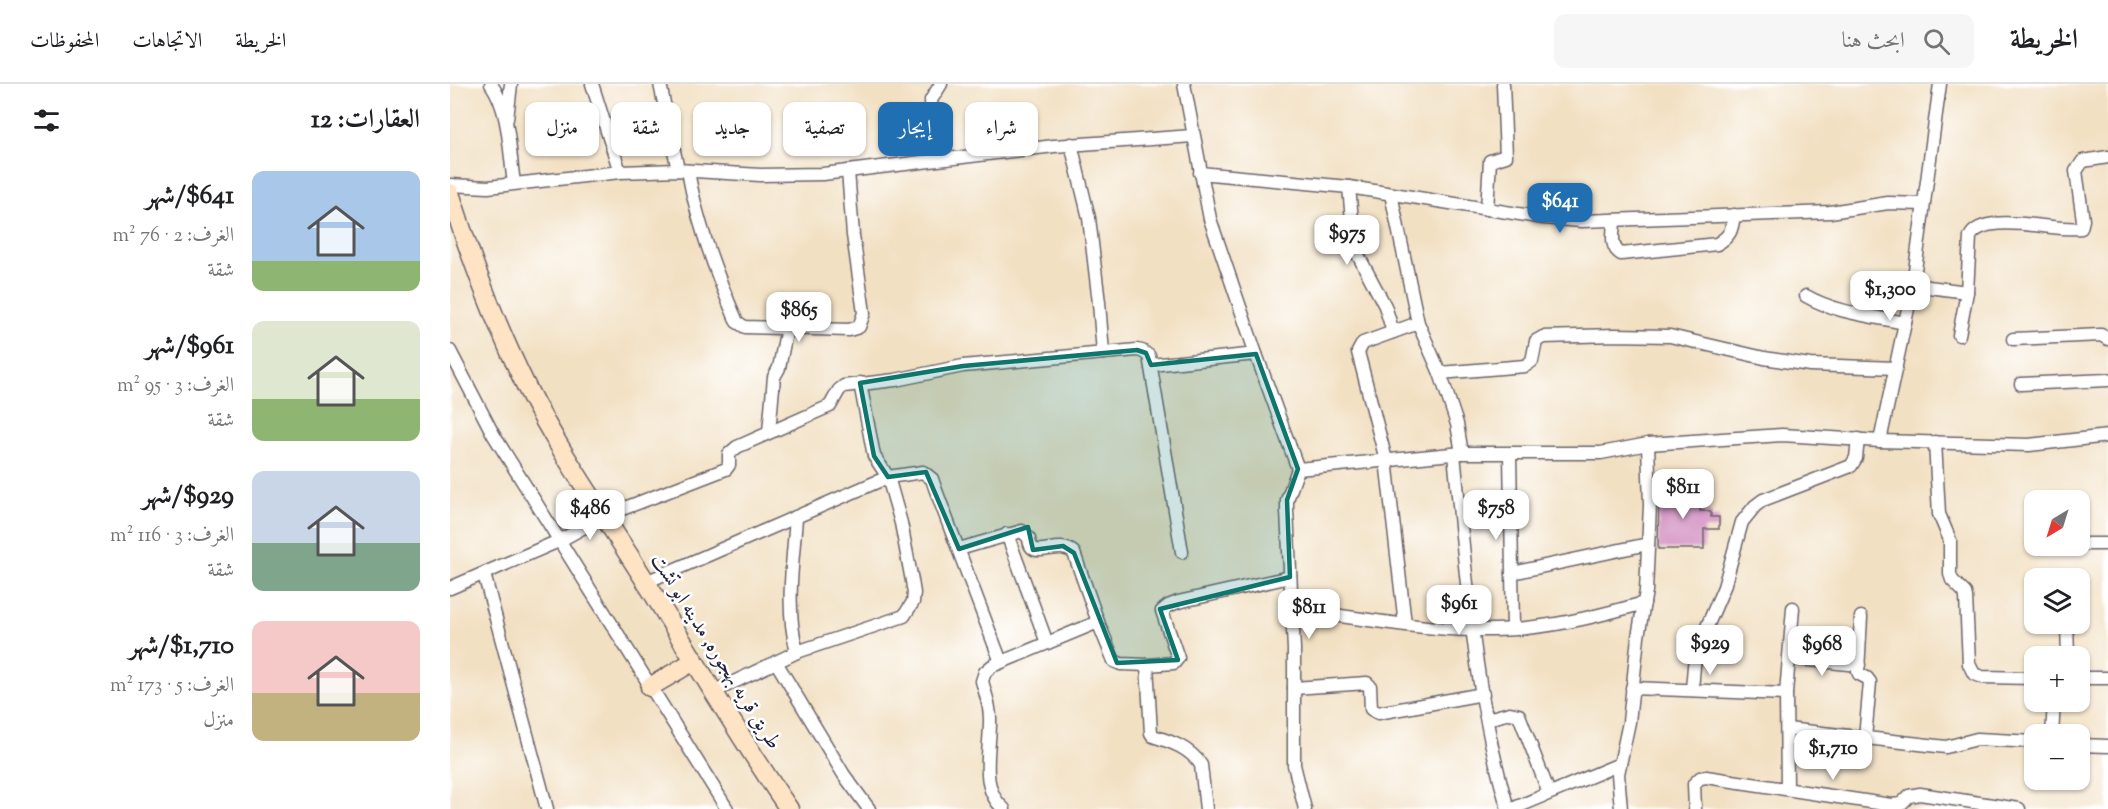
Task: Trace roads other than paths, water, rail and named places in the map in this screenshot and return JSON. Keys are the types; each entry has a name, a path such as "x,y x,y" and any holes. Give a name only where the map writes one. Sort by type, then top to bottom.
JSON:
{"street":[{"path":"491,84 500,101 506,123 513,183"},
{"path":"506,123 511,84"},
{"path":"592,84 620,172"},
{"path":"660,84 683,170 702,228 737,322 745,327 855,329 859,327 864,313 853,235 848,171"},
{"path":"934,160 931,100 941,84"},
{"path":"1184,84 1210,219 1298,470 1287,500 1292,609 1294,765 1305,809"},
{"path":"1487,209 1490,161 1506,156 1503,84"},
{"path":"1880,441 1913,285 1940,84"},
{"path":"450,184 488,187 620,172 683,170 794,175 848,171 1071,144 1193,136"},
{"path":"1071,144 1089,218 1103,353"},
{"path":"1959,334 1967,292 1970,237 1975,230 1980,227 2003,224 2081,228 2083,220 2076,171 2083,161 2108,157"},
{"path":"1200,173 1348,187 1573,221 1830,212 1888,204 1923,204"},
{"path":"1348,187 1356,248 1385,306 1393,332"},
{"name":"طريق قريه بهجوره, مدينه ابو تشت","path":"450,193 470,255 496,323 528,390 565,454 713,692 789,809"},
{"path":"1391,194 1418,323 1440,373 1457,424 1473,630 1487,719 1500,781 1510,809 1620,764"},
{"path":"1614,220 1613,244 1616,251 1621,254 1717,244 1727,238 1732,231 1734,216"},
{"path":"1913,285 1967,292"},
{"path":"1806,296 1835,309 1905,323"},
{"path":"1405,624 1386,460 1358,352 1362,343 1418,323"},
{"path":"769,432 774,377 779,368 787,328"},
{"path":"2013,339 2101,334 2108,339"},
{"path":"1440,373 1525,366 1532,361 1536,340 1543,337 1615,335 1670,336 1764,358 1810,364 1896,368"},
{"path":"450,351 493,434 727,809"},
{"path":"450,588 561,540 604,516 726,469 729,465 729,454 736,447 830,406 839,390 844,386 895,380 963,366 1142,351 1149,356 1151,365 1182,552"},
{"path":"1151,365 1256,354"},
{"path":"2021,384 2108,380"},
{"path":"713,692 797,652 903,616 913,602 914,593 903,534 888,477 874,456 861,383"},
{"path":"1298,470 1458,454 1601,453 1648,444 1782,435 1880,441 2029,445 2108,436"},
{"path":"1692,690 1697,650 1724,587 1743,522 1755,506 1763,500 1851,465 1856,458 1858,440"},
{"path":"1935,442 1939,514 1950,540 1950,574 1966,597 1969,664 1977,676 2024,678"},
{"path":"1621,809 1617,786 1629,722 1644,603 1650,505 1648,444"},
{"path":"1510,454 1513,628"},
{"path":"646,582 888,477 918,472 927,474 935,488 1001,663"},
{"path":"796,517 789,608 791,630 797,652"},
{"path":"958,549 1022,531 1029,538 1029,544 1033,550 1038,552 1063,546 1074,553 1114,661 1121,664 1147,665 1174,663 1178,660 1163,617 1162,611 1168,606 1290,578"},
{"path":"1007,534 1047,643"},
{"path":"1512,573 1648,544"},
{"path":"2090,544 2108,544"},
{"path":"484,574 547,809"},
{"path":"1292,609 1405,624 1473,630 1513,628 1591,618 1644,603"},
{"path":"1787,789 1786,694 1793,608"},
{"path":"1861,617 1859,674 1870,682 1865,738"},
{"path":"1004,809 994,799 988,785 990,718 989,704 981,681 985,672 1098,622"},
{"path":"1789,658 1859,666"},
{"path":"650,687 694,661"},
{"path":"776,662 844,775 869,809"},
{"path":"1147,665 1150,733 1187,750 1198,760 1201,765 1206,809"},
{"path":"2090,678 2108,678"},
{"path":"1294,688 1366,683 1370,686 1371,709 1378,713 1483,694"},
{"path":"1632,688 1786,694"},
{"path":"1487,719 1510,713 1519,715 1550,793"},
{"path":"1786,729 1946,747 1977,739 2024,741"},
{"path":"2090,745 2108,746"},
{"path":"1695,809 1694,784 1700,778 1891,805 1901,804 1909,796 1920,794 2019,809"}]}
